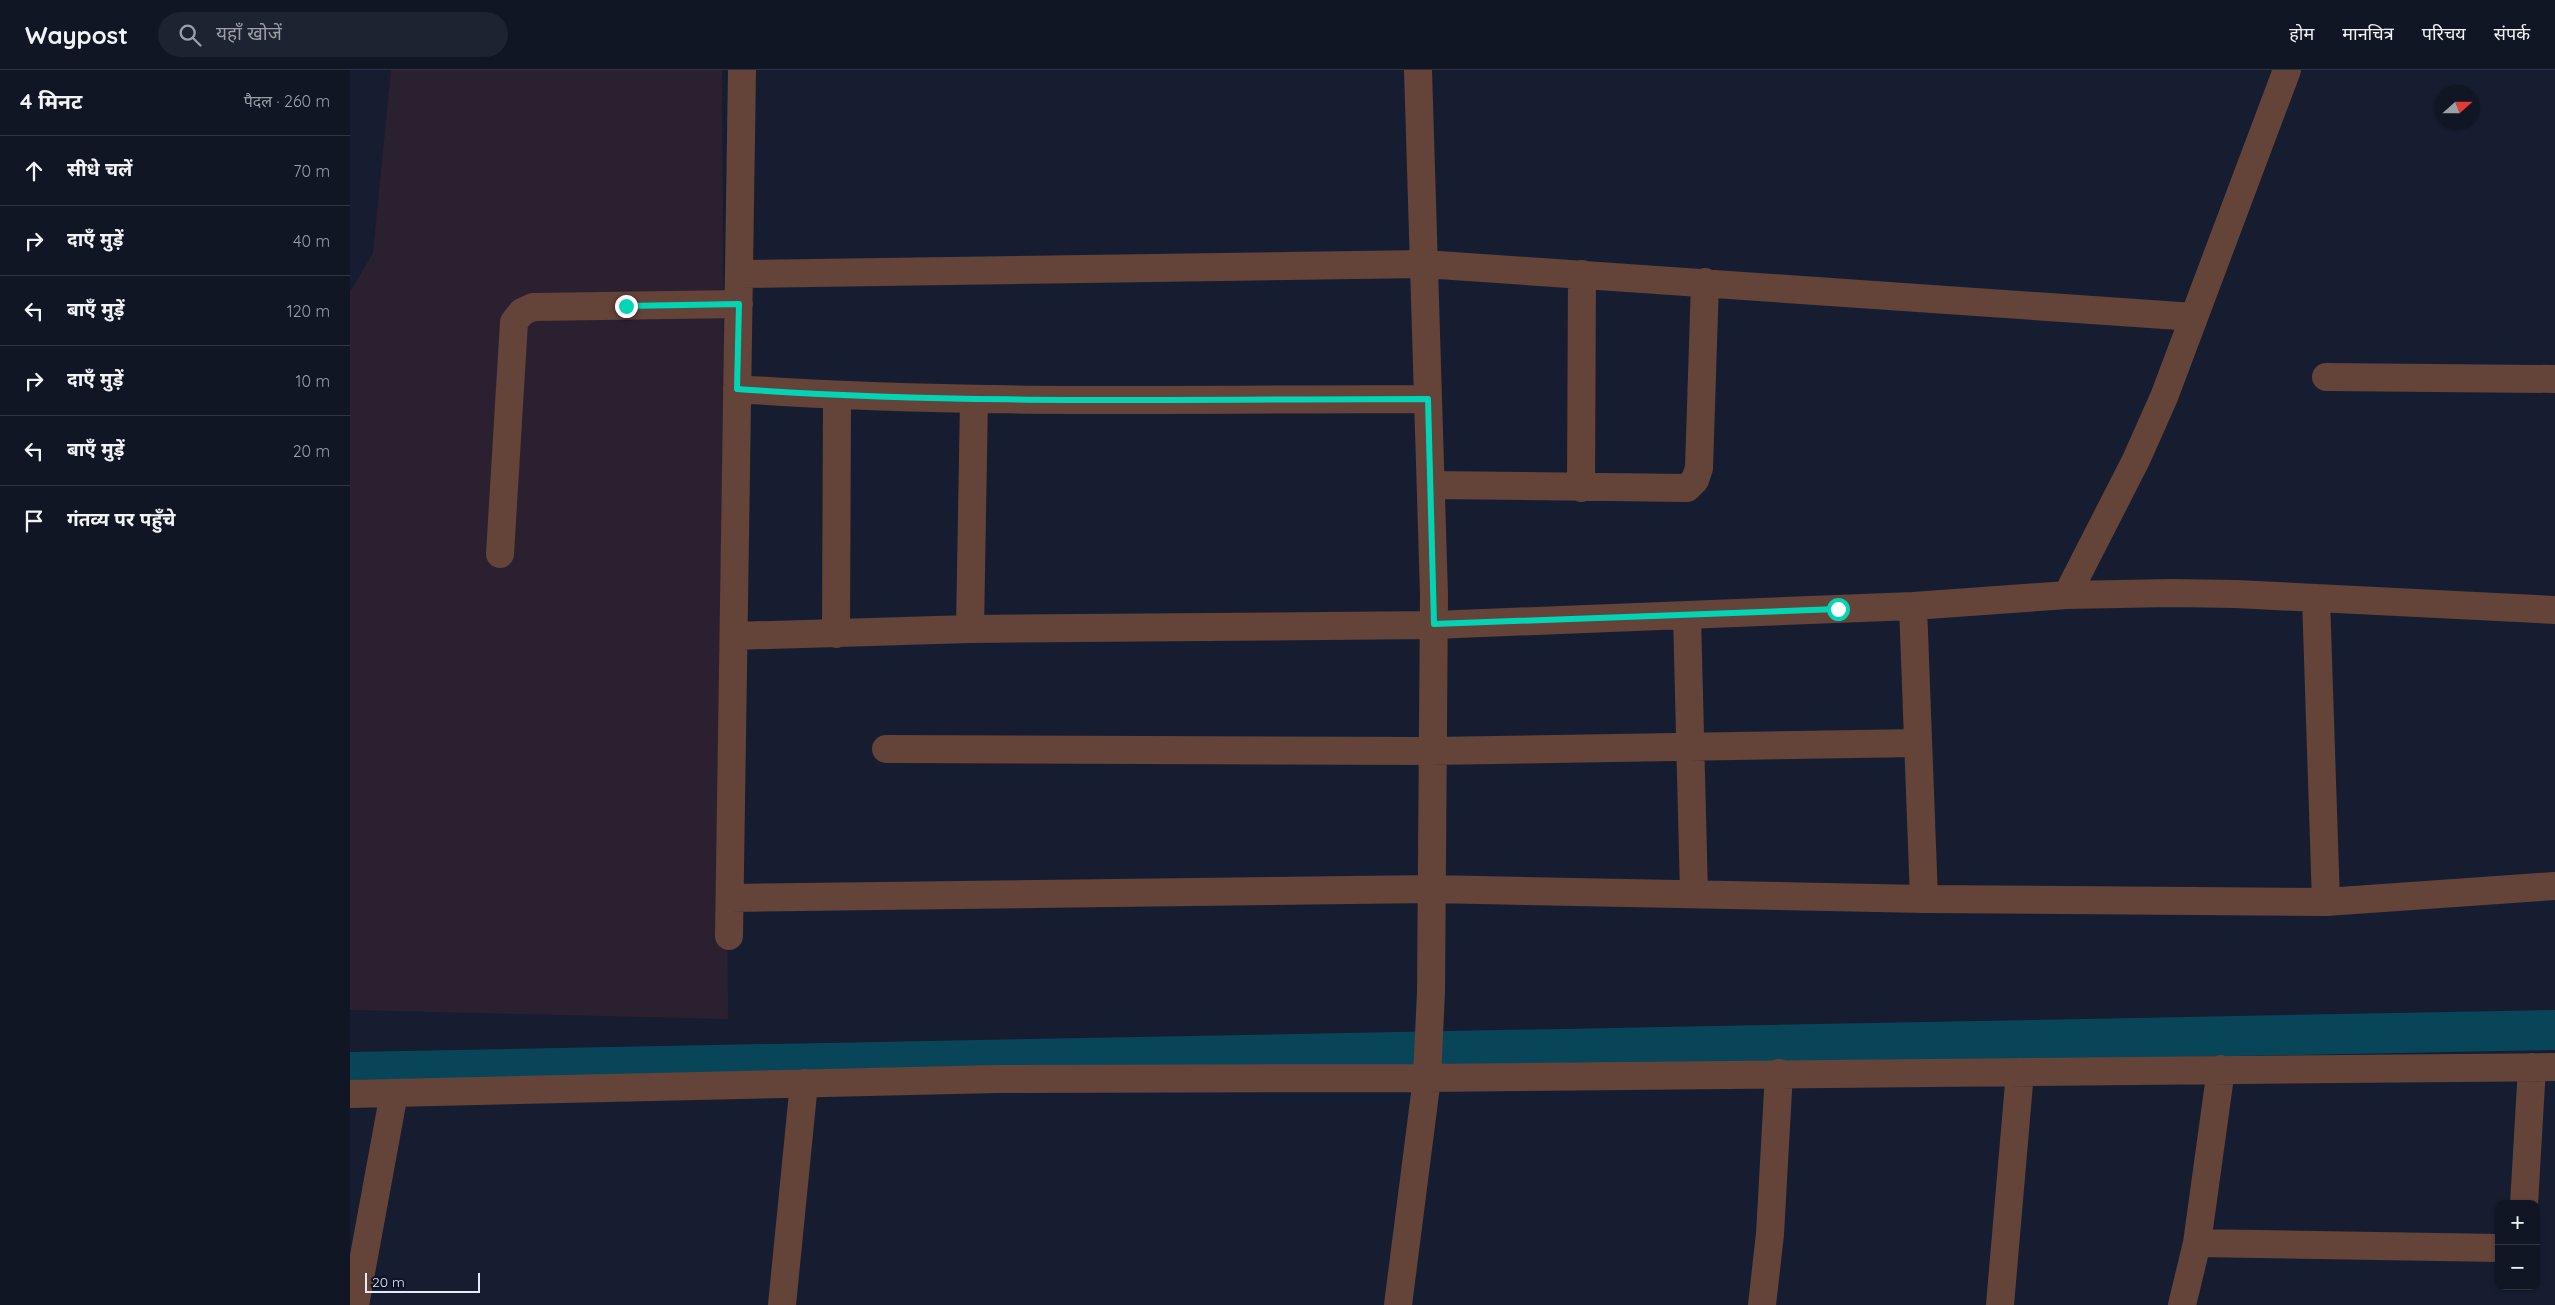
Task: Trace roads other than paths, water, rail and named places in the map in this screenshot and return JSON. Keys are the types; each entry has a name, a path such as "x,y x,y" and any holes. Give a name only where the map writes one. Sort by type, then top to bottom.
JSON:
{"street":[{"path":"729,936 742,70"},
{"path":"1398,1305 1428,1066 1431,992 1434,624 1418,70"},
{"path":"2067,595 2136,460 2164,396 2287,70"},
{"path":"739,274 1424,264 2194,317"},
{"path":"1581,488 1582,274"},
{"path":"1431,486 1687,488 1695,480 1699,468 1705,282"},
{"path":"500,554 514,322 522,312 533,307 739,304"},
{"path":"2326,376 2555,379"},
{"path":"737,389 837,396 974,399 1428,399"},
{"path":"836,634 837,396"},
{"path":"970,629 974,399"},
{"path":"734,636 970,629 1434,624 1913,606 2067,595 2227,594 2555,610"},
{"path":"2316,598 2326,902"},
{"path":"1913,606 1924,899"},
{"path":"1687,615 1694,894"},
{"path":"886,749 1432,751 1918,743"},
{"path":"730,898 1431,889 1924,899 2326,902 2555,886"},
{"path":"350,1094 996,1079 1428,1066 1779,1073 2544,1067 2525,1200"},
{"path":"2182,1305 2197,1243 2220,1069"},
{"path":"2000,1305 2020,1072"},
{"path":"1762,1305 1770,1234 1779,1073"},
{"path":"782,1305 804,1083"},
{"path":"355,1305 394,1093"},
{"path":"2197,1243 2495,1248"}],"waterway":[{"path":"350,1072 2555,1030"}]}
